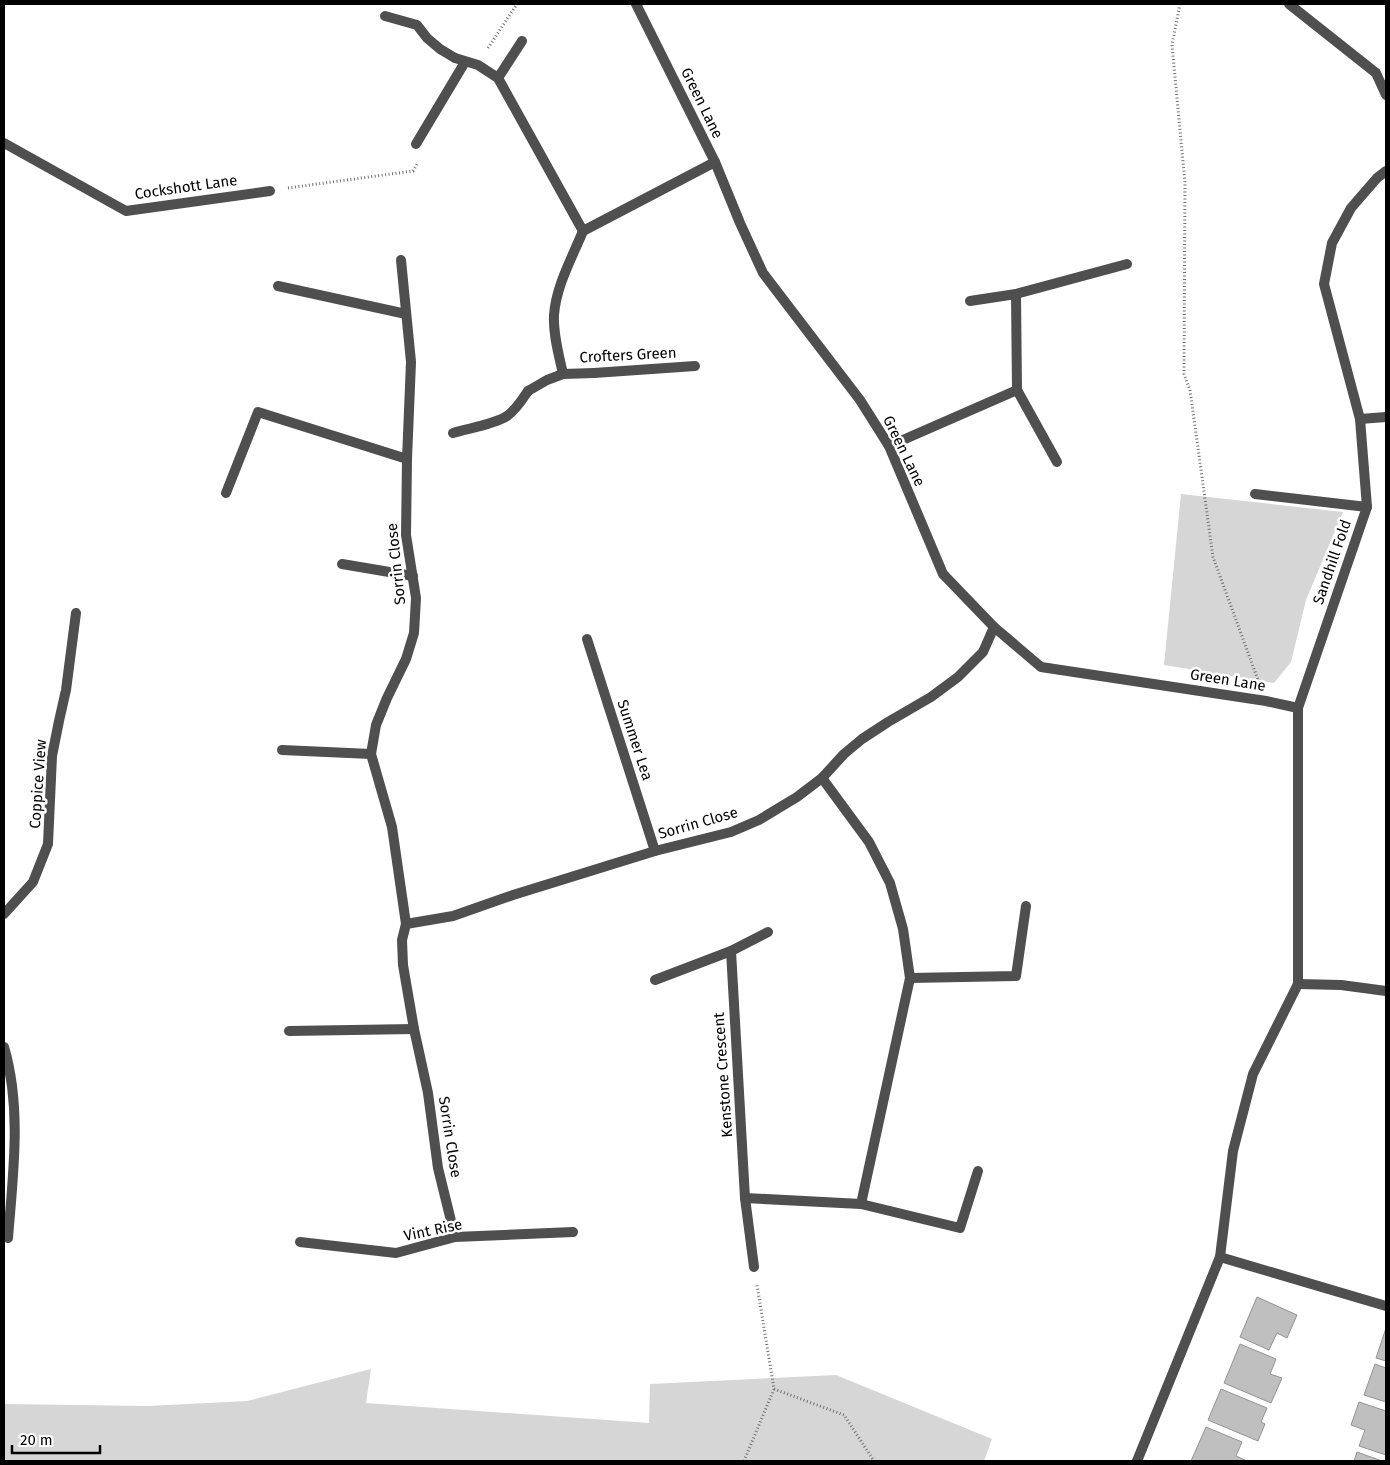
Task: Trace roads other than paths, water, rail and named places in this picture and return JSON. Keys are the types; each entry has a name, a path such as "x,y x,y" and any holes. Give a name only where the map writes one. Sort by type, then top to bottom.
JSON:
{"street":[{"name":"Green Lane","path":"636,4 715,162 763,273 860,400 889,446 943,574 994,627 1041,667 1266,701 1298,708"},
{"path":"1289,4 1376,73 1386,95"},
{"path":"385,16 417,25 427,38 440,49 455,58 478,65 498,78 583,231 715,162"},
{"path":"498,78 522,41"},
{"path":"416,144 465,62"},
{"name":"Cockshott Lane","path":"4,143 126,211 270,190"},
{"name":"Sandhill Fold","path":"1298,984 1298,708 1367,507 1360,418 1324,284 1332,243 1351,208 1377,178 1386,171"},
{"name":"Crofters Green","path":"583,231 558,290 555,307 556,340 563,374 695,366"},
{"name":"Sorrin Close","path":"401,260 411,362 406,535 416,598 414,633 406,659 376,724 371,754 392,826 406,924 402,940 403,965 428,1093 438,1168 455,1237"},
{"path":"970,301 1016,294 1127,264"},
{"path":"278,286 406,314"},
{"path":"1016,294 1017,390 1057,462"},
{"path":"453,433 506,416 517,408 528,392 547,380 563,374"},
{"path":"889,446 1017,390"},
{"path":"226,493 258,412 407,459"},
{"path":"1360,418 1386,417"},
{"path":"1255,494 1367,507"},
{"path":"342,564 413,576"},
{"name":"Coppice View","path":"4,914 33,882 48,844 52,756 66,690 76,612"},
{"name":"Sorrin Close","path":"406,924 453,916 513,895 655,851 732,832 759,820 797,797 822,778 844,754 862,739 931,697 958,677 983,652 994,627"},
{"name":"Summer Lea","path":"587,639 655,851"},
{"path":"282,750 371,754"},
{"path":"822,778 869,842 890,883 903,929 910,978 861,1204"},
{"path":"910,978 1016,976 1026,906"},
{"path":"655,980 730,951 768,932"},
{"name":"Kenstone Crescent","path":"730,951 745,1198 754,1267"},
{"path":"1137,1461 1220,1257 1233,1151 1253,1074 1298,984 1341,985 1386,991"},
{"path":"289,1031 414,1029"},
{"path":"4,1047 14,1098 14,1158 8,1238"},
{"path":"745,1198 861,1204 960,1228 978,1171"},
{"name":"Vint Rise","path":"300,1242 396,1253 455,1237 573,1232"},
{"path":"1220,1257 1386,1306"}]}
